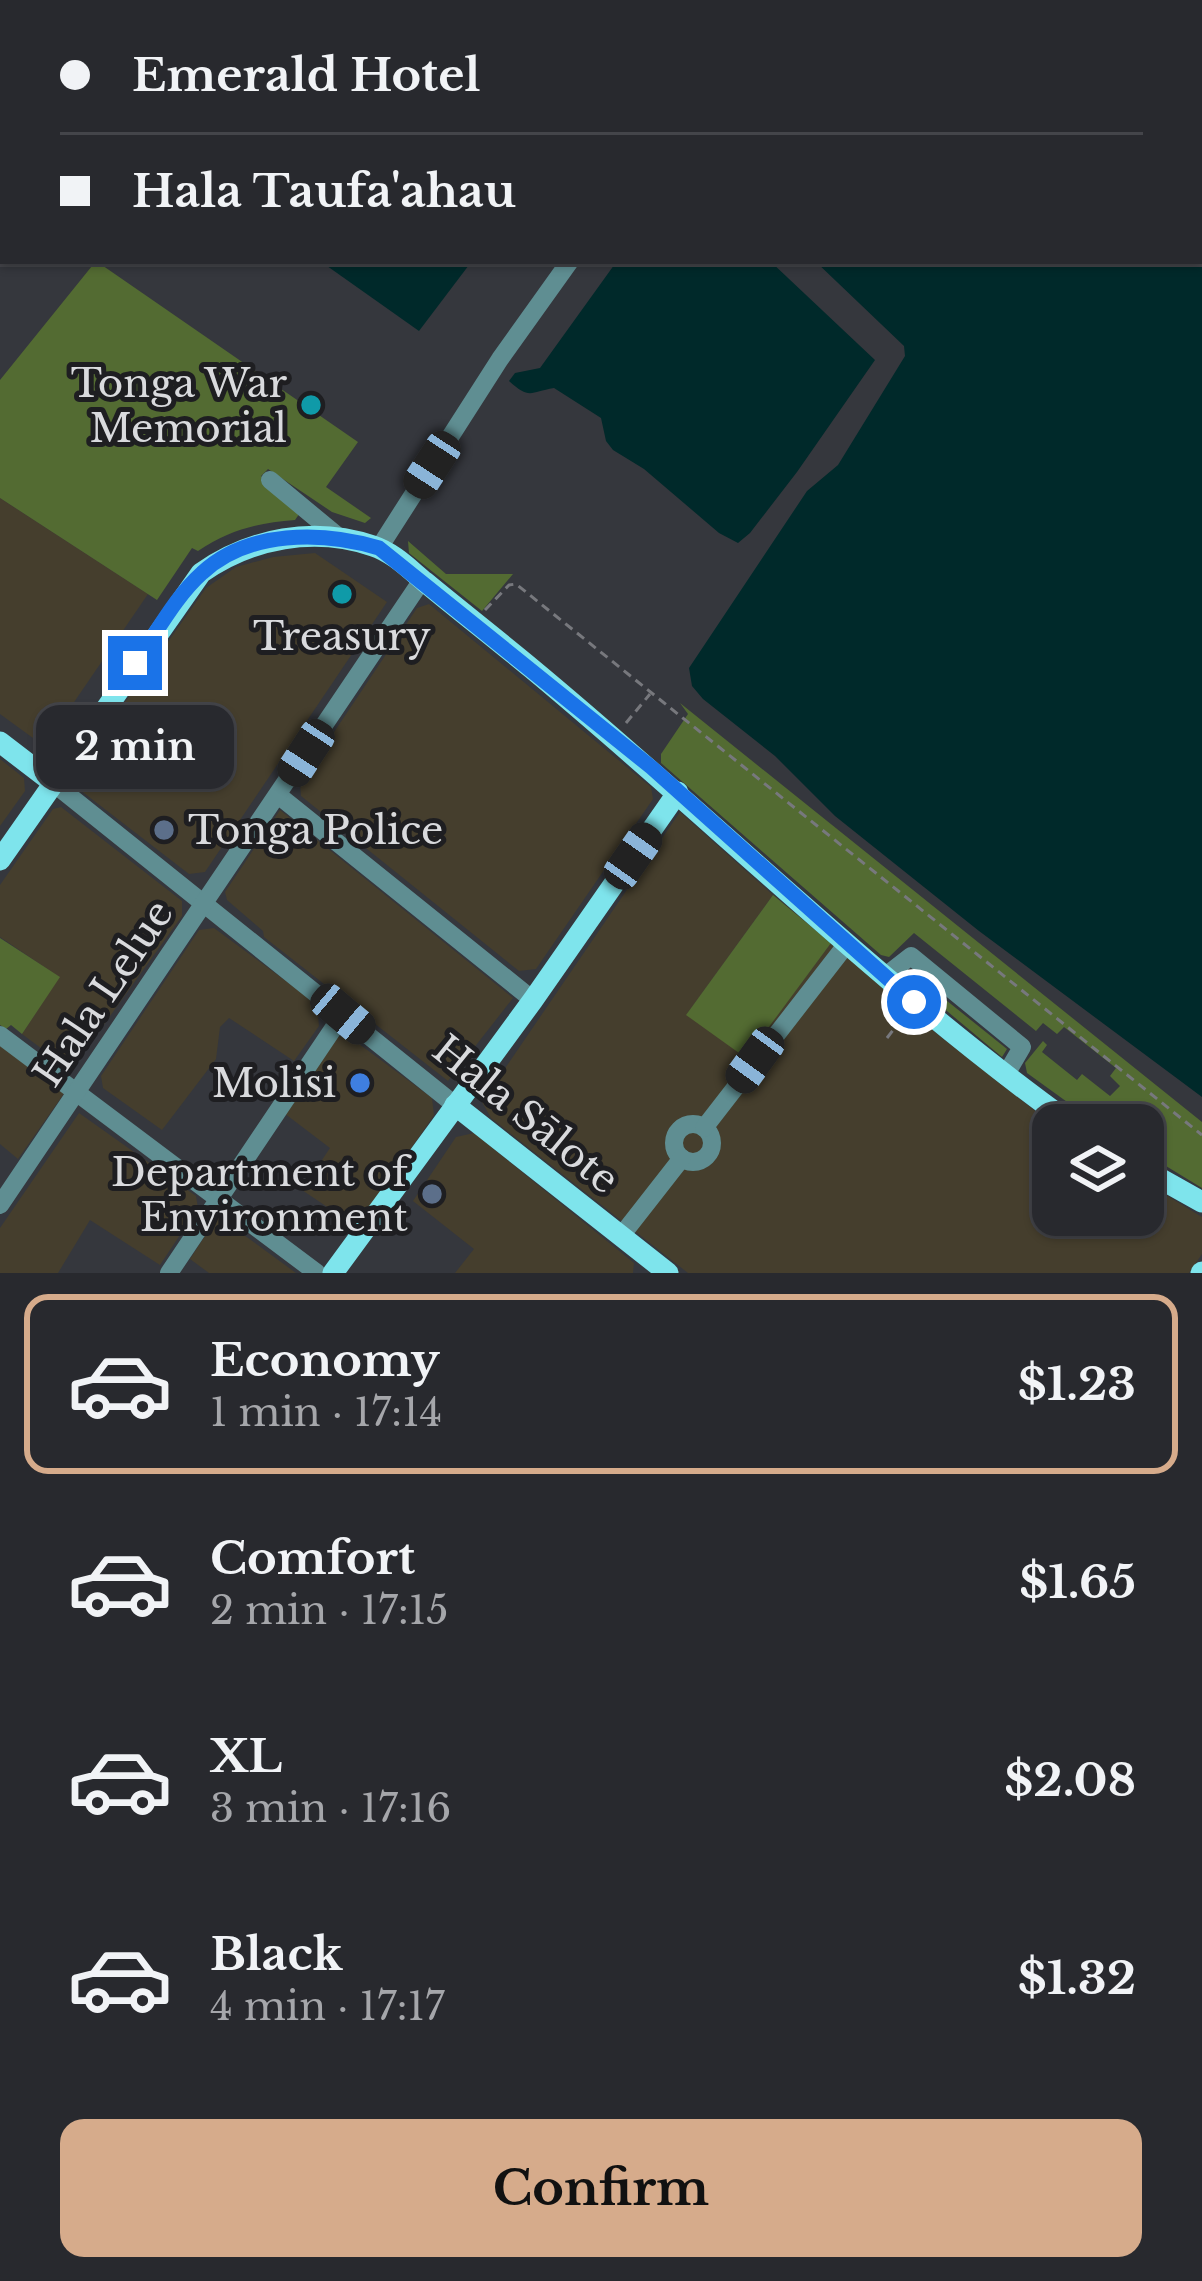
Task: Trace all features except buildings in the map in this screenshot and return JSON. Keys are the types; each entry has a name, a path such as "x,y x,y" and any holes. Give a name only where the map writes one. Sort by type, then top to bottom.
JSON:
{"main road":[{"path":"0,860 201,573 247,546 280,539 340,538 379,548 422,580 614,737 884,977 1044,1104"},
{"name":"Hala Sālote","path":"0,742 52,782"},
{"path":"333,1273 678,792"},
{"name":"Hala Sālote","path":"454,1105 621,1236 657,1270"},
{"path":"1164,1186 1202,1202"}],"street":[{"path":"379,548 500,359 568,264"},
{"path":"270,480 340,538"},
{"name":"Hala Lelue","path":"0,1204 422,580"},
{"name":"Hala Sālote","path":"52,782 454,1105"},
{"path":"278,795 533,1000"},
{"path":"621,1236 682,1158 695,1162 707,1156 712,1139 704,1128 846,944"},
{"path":"884,977 911,956 1004,1031 1022,1047 1005,1076"},
{"path":"169,1273 343,1014"},
{"path":"0,1035 317,1273"}],"path":[{"path":"477,615 516,584 1202,1136"},
{"path":"614,737 651,692"},
{"path":"886,1038 914,1002"}],"shaded area":[{"path":"324,264 470,264 419,331"},
{"path":"615,264 773,264 875,360 797,472 738,543 613,450 601,418 554,388 526,393 509,381 515,373 540,368"},
{"path":"818,264 1202,264 1202,1097 979,931 835,816 775,756 692,686 689,668 807,491 838,465 905,356 904,346"},
{"path":"0,498 148,594 44,746 0,714"},
{"path":"315,553 387,602 205,872 189,874 80,790 77,770 206,588 236,567"},
{"path":"429,604 651,787 653,799 536,969 519,971 301,796 300,783 417,608"},
{"path":"0,759 24,778 25,791 0,826"},
{"path":"61,807 182,901 182,916 77,1062 65,1066 22,1034 59,977 0,937 0,885 53,809"},
{"path":"280,810 513,998 448,1081 264,937 227,900 225,892"},
{"path":"680,812 773,895 687,1014 746,1057 831,943 1032,1108 1032,1236 1164,1236 1164,1194 1202,1217 1202,1254 1189,1273 688,1273 491,1118 482,1102"},
{"path":"214,928 317,1004 319,1026 294,1061 229,1018 220,1027 216,1059 162,1130 103,1088 101,1076 199,930"},
{"path":"347,1035 432,1098 434,1115 357,1227 302,1190 330,1148 284,1113 332,1038"},
{"path":"0,1043 65,1092 18,1159 0,1144"},
{"path":"79,1113 196,1196 198,1208 160,1265 90,1220 58,1273 0,1273 0,1228"},
{"path":"474,1133 634,1263 633,1273 455,1273 474,1249 413,1201 456,1137"},
{"path":"218,1216 296,1273 209,1273 190,1259"}],"green space":[{"path":"94,264 100,264 358,442 326,487 371,518 365,523 332,512 268,469 261,476 302,510 295,520 244,529 198,551 192,548 157,600 0,498 0,380"},
{"path":"408,541 446,574 513,574 482,611 409,553"},
{"path":"680,703 1202,1122 1202,1188 1164,1165 1164,1104 1070,1104 1027,1073 1025,1063 1043,1041 1047,1045 1042,1052 1077,1080 1082,1074 1110,1096 1120,1086 1110,1076 1116,1068 1064,1027 1057,1034 1043,1023 1036,1031 914,933 889,957 881,955 661,763 661,754 688,714"},
{"path":"773,895 831,943 746,1058 686,1015"},
{"path":"0,938 60,977 22,1034 11,1025 6,1029 0,1025"},
{"path":"906,968 1007,1049 1002,1057 899,971"}],"place":[{"name":"Tonga War Memorial","path":"311,405"},
{"name":"Treasury","path":"342,594"},
{"name":"Tonga Police","path":"164,830"},
{"name":"Molisi","path":"360,1083"},
{"name":"Department of Environment","path":"432,1194"}],"route":[{"path":"135,663 201,573 247,546 311,537 340,538 379,548 651,767 914,1002"}]}
